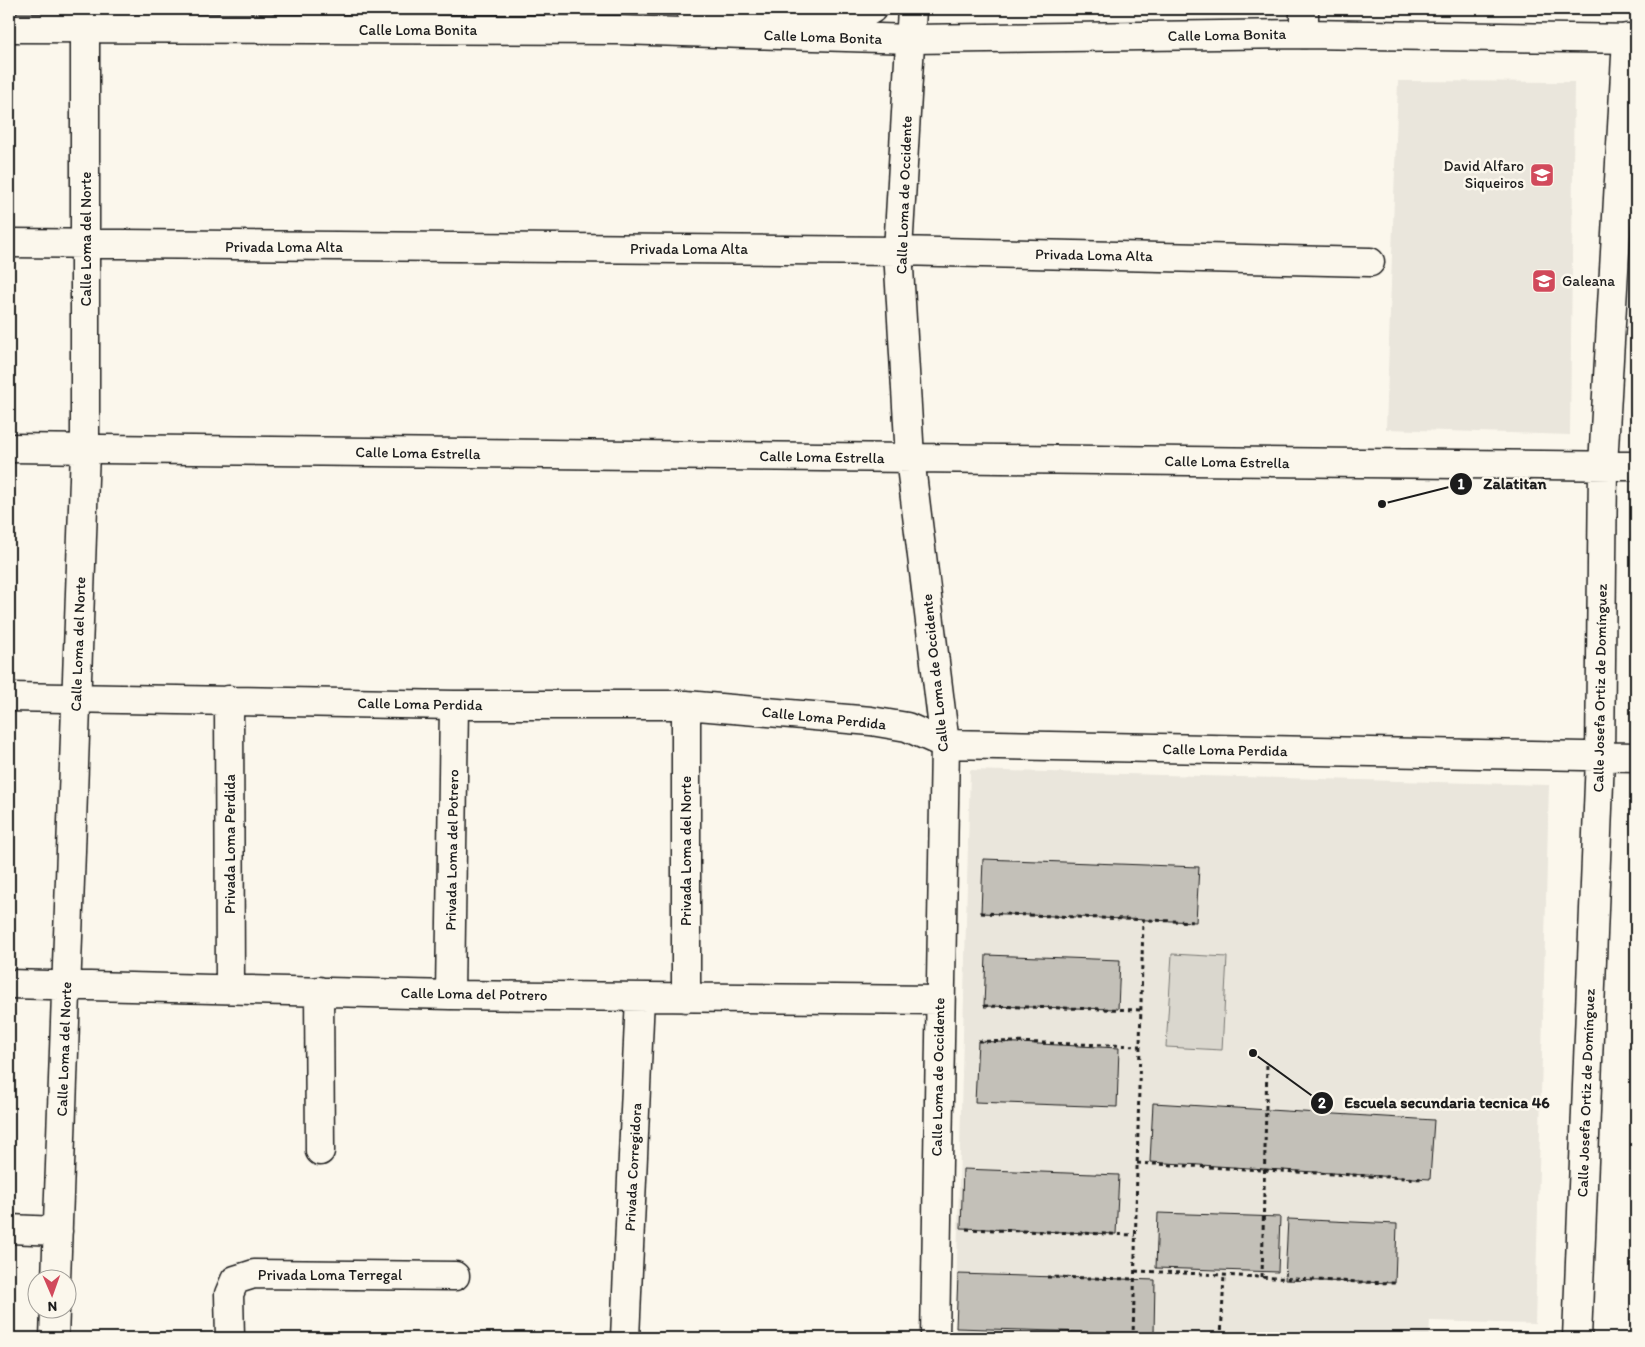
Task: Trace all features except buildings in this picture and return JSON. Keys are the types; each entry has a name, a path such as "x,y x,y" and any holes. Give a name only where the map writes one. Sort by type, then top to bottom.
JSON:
{"street":[{"path":"690,9 850,14 867,12 872,9"},
{"name":"Calle Loma de Occidente","path":"912,9 912,39 898,251 910,458 945,744 939,1000 935,1338"},
{"name":"Calle Loma Bonita","path":"9,28 85,18 619,30 912,39 1304,21 1631,38"},
{"name":"Calle Loma del Norte","path":"56,1270 85,450 85,18"},
{"name":"Calle Josefa Ortiz de Domínguez","path":"1577,1338 1600,758 1603,466 1631,38"},
{"name":"Privada Loma Alta","path":"9,243 898,251 1370,262"},
{"name":"Calle Loma Estrella","path":"9,448 1636,466"},
{"name":"Calle Loma Perdida","path":"9,697 454,705 686,705 871,721 907,727 945,744 1636,758"},
{"name":"Privada Loma Perdida","path":"229,700 230,988"},
{"name":"Privada Loma del Potrero","path":"450,995 454,705"},
{"name":"Privada Loma del Norte","path":"686,705 686,998"},
{"name":"Calle Loma del Potrero","path":"9,984 230,988 450,995 939,1000"},
{"path":"318,991 320,1150"},
{"name":"Privada Corregidora","path":"625,1338 640,996"},
{"path":"9,1229 58,1231"},
{"name":"Privada Loma Terregal","path":"230,1338 229,1294 235,1280 254,1274 455,1276"},
{"path":"54,1338 55,1320"}],"path":[{"path":"981,913 1196,922"},
{"path":"1133,1338 1143,920"},
{"path":"984,1006 1141,1010"},
{"path":"978,1042 1140,1046"},
{"path":"1262,1277 1262,1170 1267,1063"},
{"path":"1137,1163 1423,1179"},
{"path":"964,1229 1135,1235"},
{"path":"1134,1271 1291,1280 1395,1283"},
{"path":"1221,1338 1224,1275"},
{"path":"1047,1277 1134,1279"}],"shaded area":[{"path":"1398,81 1574,82 1570,435 1386,429"},
{"path":"970,770 1549,785 1535,1324 1430,1321 1429,1338 955,1338"},
{"path":"1172,954 1227,957 1222,1050 1166,1047"}],"place":[{"name":"David Alfaro Siqueiros","path":"1542,175"},
{"name":"Galeana","path":"1544,281"},
{"name":"Zalatitan","path":"1382,504"},
{"name":"Escuela secundaria tecnica 46","path":"1253,1053"}]}
